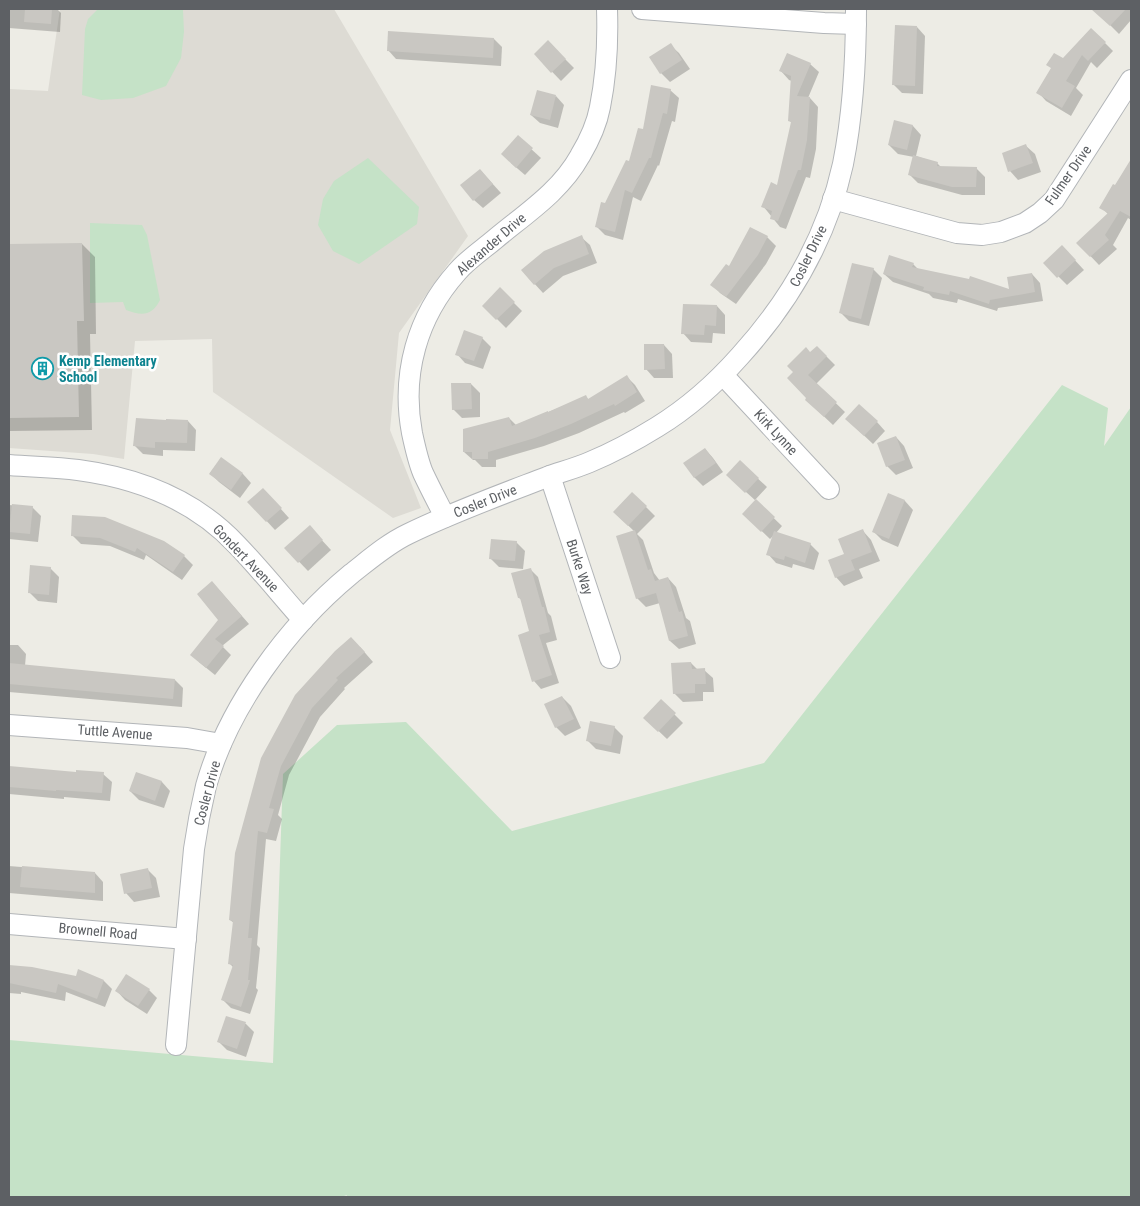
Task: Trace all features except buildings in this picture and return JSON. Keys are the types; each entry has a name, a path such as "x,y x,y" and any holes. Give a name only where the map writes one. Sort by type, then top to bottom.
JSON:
{"street":[{"name":"Alexander Drive","path":"445,518 423,472 415,447 410,420 408,393 410,367 417,342 426,318 438,296 458,270 548,196 565,178 580,157 600,108 608,9"},
{"path":"642,9 824,23 856,16"},
{"name":"Cosler Drive","path":"176,1045 194,849 199,818 207,784 221,744 232,720 250,690 279,648 303,620 332,590 372,557 404,536 474,505 589,462 627,445 660,426 690,404 723,375 761,333 784,302 803,270 819,236 833,199 842,165 848,130 854,74 856,16"},
{"name":"Fulmer Drive","path":"833,199 957,233 982,234 1001,232 1025,223 1054,200 1131,80"},
{"name":"Kirk Lynne","path":"723,375 829,488"},
{"name":"Gondert Avenue","path":"9,465 105,474 140,484 192,507 237,544 303,620"},
{"name":"Burke Way","path":"550,476 610,658"},
{"name":"Tuttle Avenue","path":"9,725 187,738 221,744"},
{"name":"Brownell Road","path":"9,924 186,939"}],"shaded area":[{"path":"60,9 334,9 468,236 399,333 390,430 421,508 393,518 213,392 212,339 135,341 124,459 93,454 9,448 9,89 48,91"}],"green space":[{"path":"98,9 183,10 184,32 181,58 166,86 133,98 101,100 82,95 85,29 88,19"},
{"path":"368,158 419,207 417,224 359,264 333,251 318,225 323,199 334,181"},
{"path":"90,223 142,225 147,235 160,300 150,312 142,314 126,310 123,302 90,303"},
{"path":"1062,385 1108,408 1104,446 1131,407 1131,1197 346,1197 347,1195 341,1197 9,1197 9,1040 273,1063 283,774 337,725 406,722 512,831 764,763"}],"place":[{"name":"Kemp Elementary School","path":"43,369"}]}
